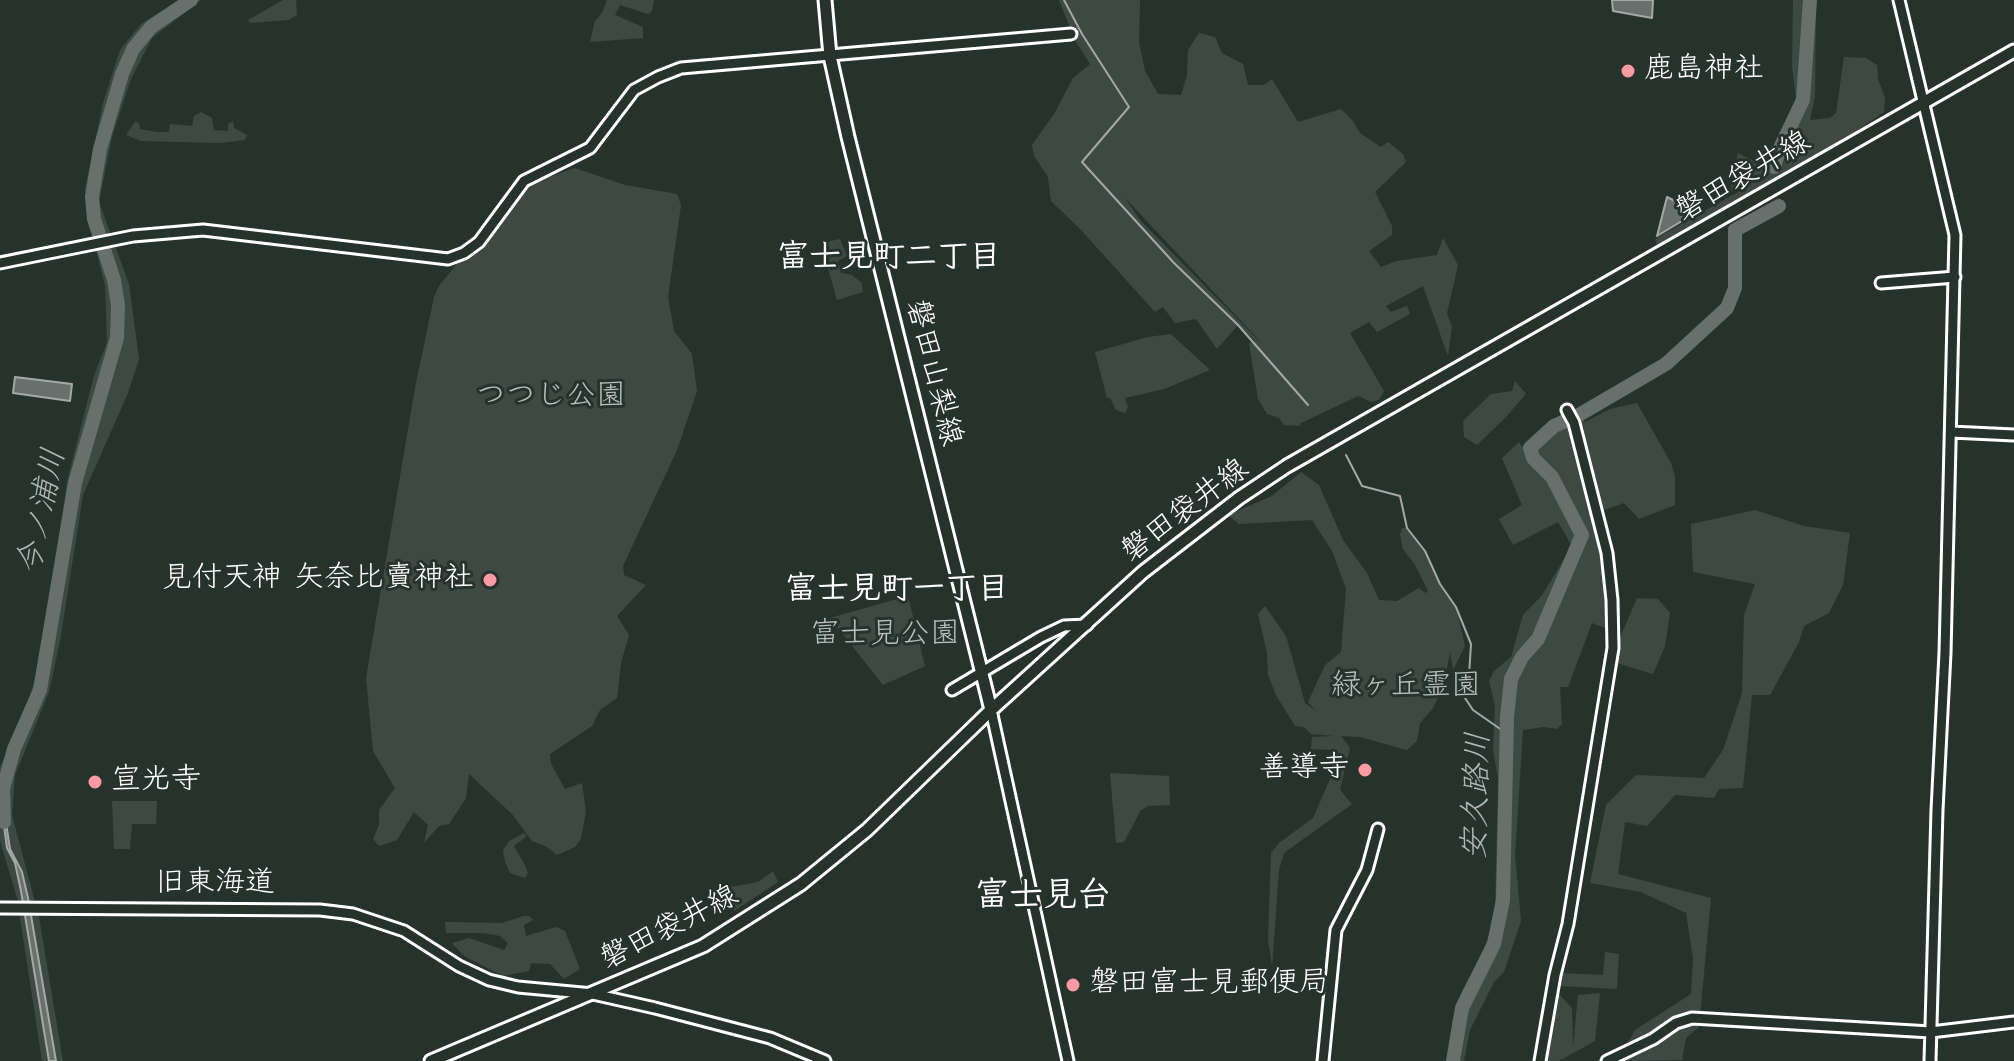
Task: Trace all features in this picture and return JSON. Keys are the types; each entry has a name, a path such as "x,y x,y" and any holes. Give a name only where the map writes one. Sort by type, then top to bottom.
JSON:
{"main road":[{"name":"磐田山梨線","path":"825,0 830,56 991,710"},
{"name":"磐田袋井線","path":"431,1061 703,946 801,884 867,830 991,710 1143,572 1185,538 1287,466 2014,51"}],"street":[{"path":"1899,0 1955,235 1930,1061"},
{"path":"0,263 160,232 203,230 448,259 464,253 479,242 524,181 590,148 623,102 644,84 681,68 1071,34"},
{"path":"1881,283 1955,277"},
{"path":"1540,1061 1555,975 1568,924 1613,648 1607,553 1574,423 1567,410"},
{"path":"1951,432 2014,435"},
{"path":"952,690 1041,637 1064,626 1087,625"},
{"path":"991,710 1068,1061"},
{"path":"1323,1061 1336,930 1367,870 1378,829"},
{"name":"旧東海道","path":"0,908 320,910 368,917 425,942 459,966 489,980 518,987 593,994 748,1031 825,1061"},
{"path":"1607,1061 1653,1039 1676,1023 1692,1018 1931,1032 2014,1022"}],"green space":[{"path":"178,0 201,0 152,38 131,79 112,137 99,202 129,284 139,359 128,393 83,495 49,692 15,775 12,815 39,917 63,1061 42,1061 17,898 0,841 0,767 24,715 39,666 68,477 94,376 107,342 105,286 90,226 85,189 103,103 120,50 141,24"},
{"path":"283,0 296,0 297,15 288,20 250,23 248,20"},
{"path":"607,0 654,0 652,11 648,14 620,5 615,15 643,27 643,38 590,42 595,21"},
{"path":"1059,0 1140,0 1139,42 1145,71 1158,94 1181,95 1187,75 1188,50 1199,33 1215,37 1222,53 1243,64 1248,85 1264,85 1272,79 1298,122 1341,109 1360,133 1381,147 1388,142 1403,154 1406,162 1375,192 1392,226 1392,235 1369,251 1381,267 1397,261 1437,255 1443,238 1458,265 1447,313 1452,327 1448,356 1423,286 1386,306 1391,312 1407,306 1410,314 1377,332 1369,322 1350,333 1384,391 1379,400 1371,402 1358,396 1299,424 1302,426 1284,425 1279,418 1267,414 1258,399 1249,343 1255,341 1238,325 1217,349 1196,319 1175,323 1163,307 1155,312 1051,201 1048,177 1034,156 1032,145 1054,114 1073,78 1090,64 1075,40","holes":["1124,197 1260,341 1141,221"]},
{"path":"1793,0 1816,0 1815,96 1810,120 1830,118 1836,113 1844,57 1866,58 1877,65 1885,98 1884,112 1749,203 1666,250 1657,246 1655,239 1745,188 1730,192 1738,153 1764,166 1770,159 1796,98 1792,66"},
{"path":"201,112 212,118 214,130 228,131 228,124 233,121 234,128 247,135 245,140 220,143 141,141 126,135 135,122 139,123 140,129 157,132 169,132 170,124 192,126 194,116"},
{"name":"つつじ公園","path":"575,168 625,185 677,194 681,205 668,297 674,331 692,354 697,391 677,450 623,566 624,575 646,585 617,616 629,635 621,663 617,698 600,710 592,726 550,754 551,764 565,789 582,783 586,811 581,839 575,847 557,855 532,841 512,814 469,774 466,798 449,824 439,826 424,843 428,825 414,812 397,840 379,846 373,839 379,825 379,810 395,788 373,751 366,678 415,388 434,297 439,286 519,187"},
{"path":"840,239 847,256 838,261 841,273 852,275 862,283 863,292 837,300 821,243"},
{"path":"1171,334 1210,370 1164,389 1125,398 1128,407 1125,413 1116,410 1107,398 1095,352"},
{"path":"1515,381 1526,394 1505,418 1477,445 1464,437 1463,421 1491,394 1512,391"},
{"path":"1637,403 1671,463 1675,477 1675,505 1639,519 1624,503 1599,512 1608,599 1605,628 1592,623 1568,687 1560,687 1562,724 1557,729 1543,727 1523,730 1515,855 1521,921 1504,972 1494,982 1470,1030 1464,1061 1451,1061 1452,1021 1462,991 1483,953 1495,914 1498,778 1493,750 1495,706 1489,681 1494,671 1511,657 1523,615 1542,595 1572,546 1558,522 1513,545 1499,519 1522,505 1502,458 1519,442 1548,483 1533,458 1535,443 1560,423 1583,419 1585,422 1610,409"},
{"name":"緑ヶ丘霊園","path":"1301,472 1319,485 1343,540 1367,573 1379,600 1397,601 1419,588 1425,593 1428,591 1403,549 1400,535 1402,528 1407,528 1425,551 1440,584 1456,607 1465,646 1453,670 1450,652 1444,685 1433,708 1420,723 1417,741 1407,750 1360,737 1341,736 1350,748 1340,790 1352,804 1284,853 1279,870 1272,966 1268,940 1271,853 1279,843 1313,818 1331,777 1333,750 1311,749 1312,737 1335,736 1311,734 1304,727 1295,726 1268,675 1267,653 1258,614 1265,606 1286,636 1305,703 1317,712 1308,702 1325,665 1341,652 1346,589 1332,551 1312,520 1239,524 1228,515 1272,496"},
{"path":"1755,510 1804,526 1850,533 1843,585 1829,613 1804,626 1799,642 1770,695 1752,695 1743,788 1719,789 1714,798 1675,795 1647,826 1625,822 1618,874 1711,898 1699,1027 1686,1038 1682,1060 1618,1061 1635,1030 1691,994 1693,958 1686,913 1641,892 1590,883 1606,805 1636,775 1704,778 1723,750 1742,693 1744,615 1755,584 1693,572 1691,524"},
{"name":"富士見公園","path":"908,596 925,666 883,685 830,618"},
{"path":"1637,598 1658,599 1670,613 1665,646 1653,674 1610,661"},
{"path":"1110,773 1169,776 1170,805 1149,806 1141,810 1124,842 1116,843"},
{"path":"112,801 157,801 156,824 132,824 130,849 114,849"},
{"path":"524,833 527,836 514,846 528,873 525,878 510,873 503,850 509,841"},
{"path":"773,871 778,882 734,911 727,894 714,889 728,882 731,887 758,882"},
{"path":"524,916 533,920 524,925 526,936 556,927 565,931 580,969 564,979 550,964 531,963 529,971 503,976 464,956 452,943 469,938 504,950 508,943 500,936 446,933 445,922 502,923"},
{"path":"1605,952 1619,954 1617,989 1561,986 1561,973 1603,975"},
{"path":"1558,993 1572,1008 1573,1047 1578,995 1600,993 1595,1041 1559,1061 1545,1061"}],"shaded area":[{"path":"1612,0 1653,0 1652,18 1613,11"},
{"path":"1667,197 1697,212 1657,236"},
{"path":"15,377 72,384 70,401 13,393"},
{"path":"3,804 10,849 22,872 28,898 56,1061 49,1061 21,891 15,863 7,848"}],"waterway":[{"name":"今ノ浦川","path":"4,822 3,789 14,749 40,690 75,483 117,338 118,305 114,280 94,219 92,197 100,149 122,74 133,49 151,27 191,0"},
{"path":"1064,0 1129,107 1082,162 1174,263 1238,325 1308,405"},
{"name":"安久路川","path":"1774,167 1803,100 1810,0"},
{"name":"安久路川","path":"1453,1061 1462,1008 1494,944 1503,900 1507,717 1511,679 1522,657 1538,639 1582,535 1552,477 1533,458 1530,448 1554,426 1666,364 1727,308 1735,288 1735,230 1779,206"},
{"path":"1346,455 1362,486 1400,496 1407,528 1425,551 1440,584 1456,607 1471,644 1469,676 1463,695 1473,710 1506,733"}],"place":[{"name":"鹿島神社","path":"1628,71"},
{"name":"見付天神 矢奈比賣神社","path":"490,580"},
{"name":"善導寺","path":"1365,770"},
{"name":"宣光寺","path":"95,782"},
{"name":"磐田富士見郵便局","path":"1073,985"}],"district":[{"name":"富士見町二丁目","path":"889,259"},
{"name":"富士見町一丁目","path":"897,591"},
{"name":"富士見台","path":"1043,898"}]}
